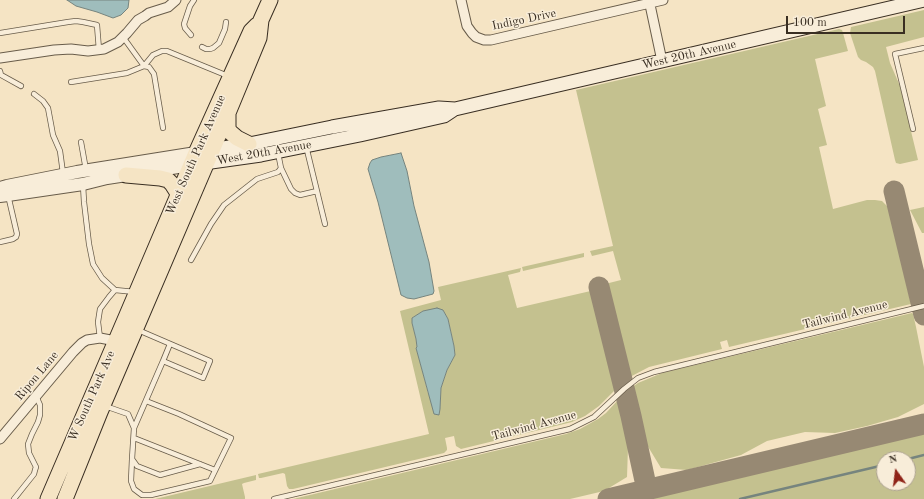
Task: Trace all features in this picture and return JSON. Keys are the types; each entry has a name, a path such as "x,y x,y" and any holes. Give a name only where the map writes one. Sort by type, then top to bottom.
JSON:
{"main road":[{"name":"West South Park Avenue","path":"143,294 210,157 259,38 261,20 270,0"},
{"name":"West 20th Avenue","path":"194,159 278,151 305,140 439,108 455,109 924,0"},
{"name":"West South Park Avenue","path":"143,294 178,195 251,31 261,20"},
{"path":"228,113 228,128 230,132 237,138 249,144"},
{"name":"West 20th Avenue","path":"210,157 249,144 305,140"},
{"path":"126,175 168,180 178,195"},
{"name":"W South Park Ave","path":"65,499 104,405 123,342 136,330 143,294"},
{"name":"W South Park Ave","path":"48,499 123,342 143,294"}],"street":[{"path":"0,58 62,49 88,51 109,47 123,38 138,20 149,13 168,7 176,0"},
{"name":"Indigo Drive","path":"461,0 467,26 476,37 484,40 492,40 649,2 663,0"},
{"path":"649,2 662,61"},
{"name":"West 20th Avenue","path":"64,181 86,171 194,159"},
{"name":"West 20th Avenue","path":"3,193 7,186 64,181 83,184 194,159"},
{"path":"100,338 123,342"},
{"name":"Ripon Lane","path":"0,439 73,352 87,340 100,338"}],"lane":[{"path":"191,35 185,28 184,24 190,6 194,0"},
{"path":"0,33 68,22 82,22 97,26 99,50"},
{"path":"202,47 210,49 219,43 225,29 226,22"},
{"path":"123,38 144,66 149,67 154,74 163,128"},
{"path":"913,129 895,54 924,48"},
{"path":"71,82 127,73 144,66 152,55 162,51 167,51 230,76"},
{"path":"0,71 0,75 21,86"},
{"path":"34,94 48,108 53,135 60,151 64,181"},
{"path":"305,140 325,224"},
{"path":"81,142 86,171 83,184 84,202 93,264 102,278 115,290 143,294"},
{"path":"278,151 281,168 291,189 300,195 317,192"},
{"path":"191,260 211,224 224,206 257,179 278,172 281,168"},
{"path":"0,242 13,239 17,234 3,193"},
{"path":"100,338 98,322 100,309 115,290"},
{"name":"Tailwind Avenue","path":"274,499 563,430 584,423 594,417 624,389 638,378 647,374 924,306"},
{"path":"136,330 210,361 203,378 163,361"},
{"path":"134,428 170,344"},
{"path":"14,499 34,474 36,467 29,453 28,444 40,415 40,406 36,396"},
{"path":"104,405 128,414 134,428 131,481 134,490 142,495 151,495 210,480 231,438 179,414 146,401"},
{"path":"134,438 215,470"},
{"path":"132,459 137,466 160,475 200,464"}],"shaded area":[{"path":"924,10 924,37 886,47 890,63 900,86 918,160 900,164 896,163 895,160 875,71 873,67 858,57 850,33 851,27"},
{"path":"839,29 842,30 848,51 815,59 826,106 818,109 827,145 819,147 833,209 867,200 882,201 887,206 889,209 911,304 729,347 727,340 720,342 722,349 649,367 628,378 605,284 621,280 613,251 592,256 590,251 613,246 576,90"},
{"path":"924,207 924,233 922,233 910,210"},
{"path":"584,253 584,257 523,271 522,267"},
{"path":"521,268 520,272 508,275 517,308 595,290 617,388 599,406 585,416 572,422 461,449 456,446 454,436 445,438 447,450 444,453 293,489 289,489 287,486 285,474 283,473 259,478 258,474 429,434 400,311 441,300 438,287","holes":["443,310 448,319 455,355 447,370 441,388 439,415 428,393 416,348 412,318 423,311"]},
{"path":"912,313 924,367 924,404 898,417 835,433 805,432 767,441 741,455 687,470 661,468 647,445 631,388 638,383 662,373"},
{"path":"619,399 628,447 627,477 604,491 570,499 293,499 566,434 580,429 598,419"},
{"path":"924,433 924,499 647,499 729,479"},
{"path":"256,475 256,480 242,484 245,499 155,499"}],"water":[{"path":"67,0 129,0 128,8 121,15 113,18 76,6"},
{"path":"401,153 407,171 414,206 429,262 434,291 433,294 414,299 401,295 378,202 368,169 372,160"},
{"path":"437,308 443,310 448,319 455,355 447,370 441,388 439,415 434,414 416,348 416,339 412,323 412,318 423,311"}],"waterway":[{"path":"916,457 924,455"},
{"path":"740,499 876,467"}],"taxiway":[{"path":"894,191 924,315"},
{"path":"599,287 631,416 647,490"},
{"path":"608,499 924,424"}]}
